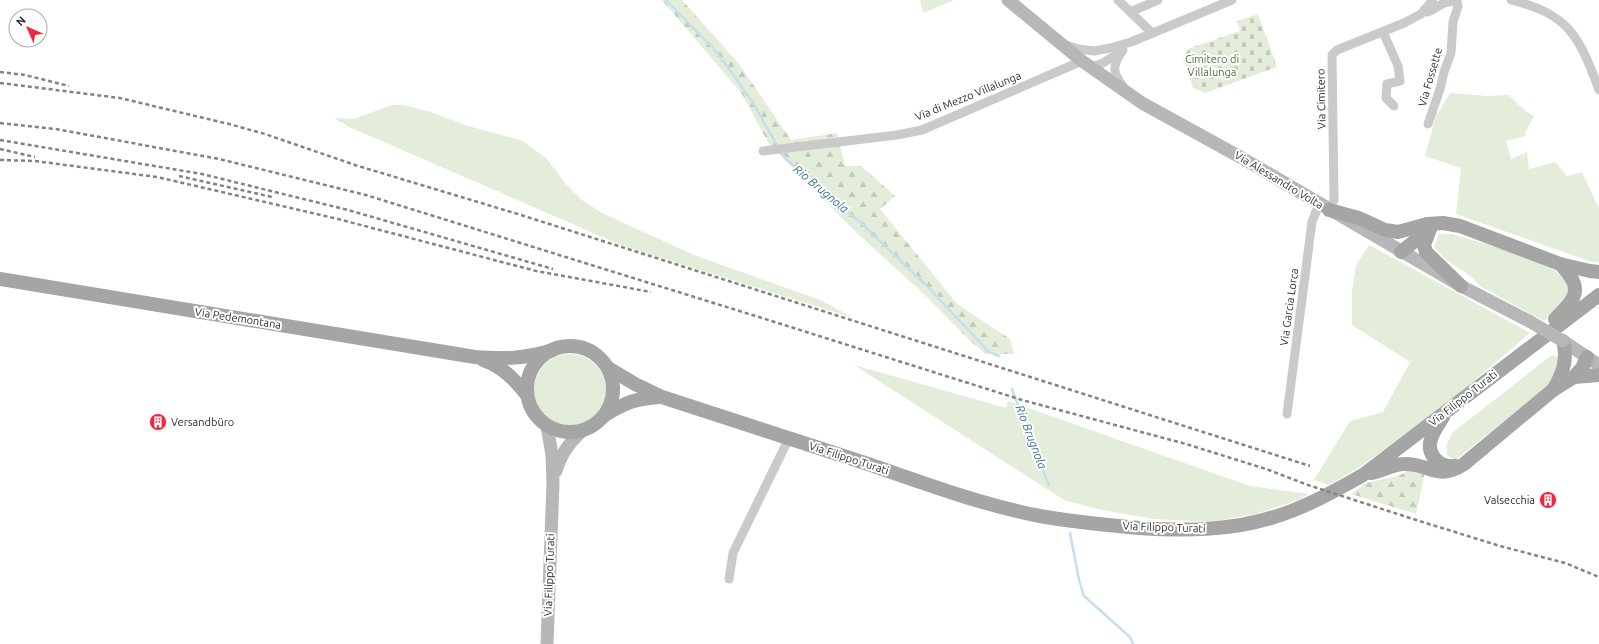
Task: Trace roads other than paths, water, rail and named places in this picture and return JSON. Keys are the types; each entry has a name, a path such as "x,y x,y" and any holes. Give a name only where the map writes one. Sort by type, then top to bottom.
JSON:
{"main road":[{"name":"Via Alessandro Volta","path":"1009,1 1058,43 1142,103 1242,158 1460,286 1529,321 1599,365"},
{"path":"1324,207 1358,218 1385,230 1398,232 1443,223 1470,229 1560,264 1599,272"},
{"path":"1401,252 1424,228"},
{"path":"1424,228 1424,245 1426,252 1460,286"},
{"path":"1528,348 1539,334 1567,307 1574,294 1573,279 1560,264"},
{"name":"Via Pedemontana","path":"0,278 475,357"},
{"name":"Via Filippo Turati","path":"608,368 634,384 662,397 1012,510 1099,525 1167,530 1200,530 1226,527 1274,517 1322,498 1363,475 1599,295"},
{"path":"1563,342 1568,377"},
{"path":"475,357 506,359 520,358 537,355 563,347 574,346 584,348 594,353 608,368 612,380 613,392 611,404 605,415 595,425 582,431 571,441 560,458 553,483"},
{"path":"527,395 528,381 532,368 541,357 553,350"},
{"path":"475,357 488,361 509,375 527,395 534,413 547,426 564,432 582,431"},
{"path":"1363,475 1379,472 1402,464 1413,464 1436,472 1454,470 1553,390 1568,377 1572,367 1586,357"},
{"path":"1568,377 1599,375"},
{"name":"Via Filippo Turati","path":"605,415 628,401 662,397"},
{"path":"1448,410 1431,438 1430,445 1435,459 1441,464 1451,467 1462,465"},
{"path":"547,426 552,455 553,483"},
{"name":"Via Filippo Turati","path":"547,644 553,483"}],"street":[{"path":"1118,0 1152,33"},
{"path":"1130,12 1158,0"},
{"path":"1058,43 1079,49 1094,51 1110,48 1131,42 1232,0"},
{"name":"Via Cimitero","path":"1324,207 1334,200 1332,55 1337,50 1404,23 1424,10 1433,0"},
{"name":"Via Fossette","path":"1424,10 1428,12 1444,3 1457,0 1458,6 1453,22 1451,53 1428,124"},
{"path":"1511,0 1545,10 1558,18 1564,24 1578,41 1599,90"},
{"path":"1382,32 1398,66 1400,81 1388,84 1386,98 1394,106"},
{"path":"1131,42 1117,58 1115,66 1116,76 1124,88 1142,103"},
{"path":"1086,64 1110,48"},
{"name":"Via di Mezzo Villalunga","path":"763,151 897,136 922,130 1086,64 1103,63 1123,50"},
{"name":"Via Garcia Lorca","path":"1287,414 1312,222 1324,207"},
{"path":"729,579 733,553 789,438"}],"waterway":[{"name":"Rio Brugnola","path":"666,0 712,47 727,66 753,103 778,147"},
{"name":"Rio Brugnola","path":"780,151 786,159 861,223 927,286 989,352 999,356"},
{"name":"Rio Brugnola","path":"1012,389 1049,485"},
{"name":"Rio Brugnola","path":"1070,533 1079,580 1084,596 1130,637 1133,644"}],"railway":[{"path":"0,72 25,75 69,86"},
{"path":"0,83 120,98 265,134 355,165 521,215 1310,466"},
{"path":"0,123 56,129 219,159 366,195 1022,400 1186,444 1266,469 1308,485 1413,519 1500,546 1565,563 1599,577"},
{"path":"0,140 202,174 348,210 553,269"},
{"path":"0,149 35,157"},
{"path":"0,160 35,161 157,177 338,219 536,271 651,292"},
{"path":"179,176 272,197"}],"place":[{"name":"Versandbüro","path":"158,422"},
{"name":"Valsecchia","path":"1548,500"}],"park label":[{"name":"Cimitero di Villalunga","path":"1212,65"}]}
